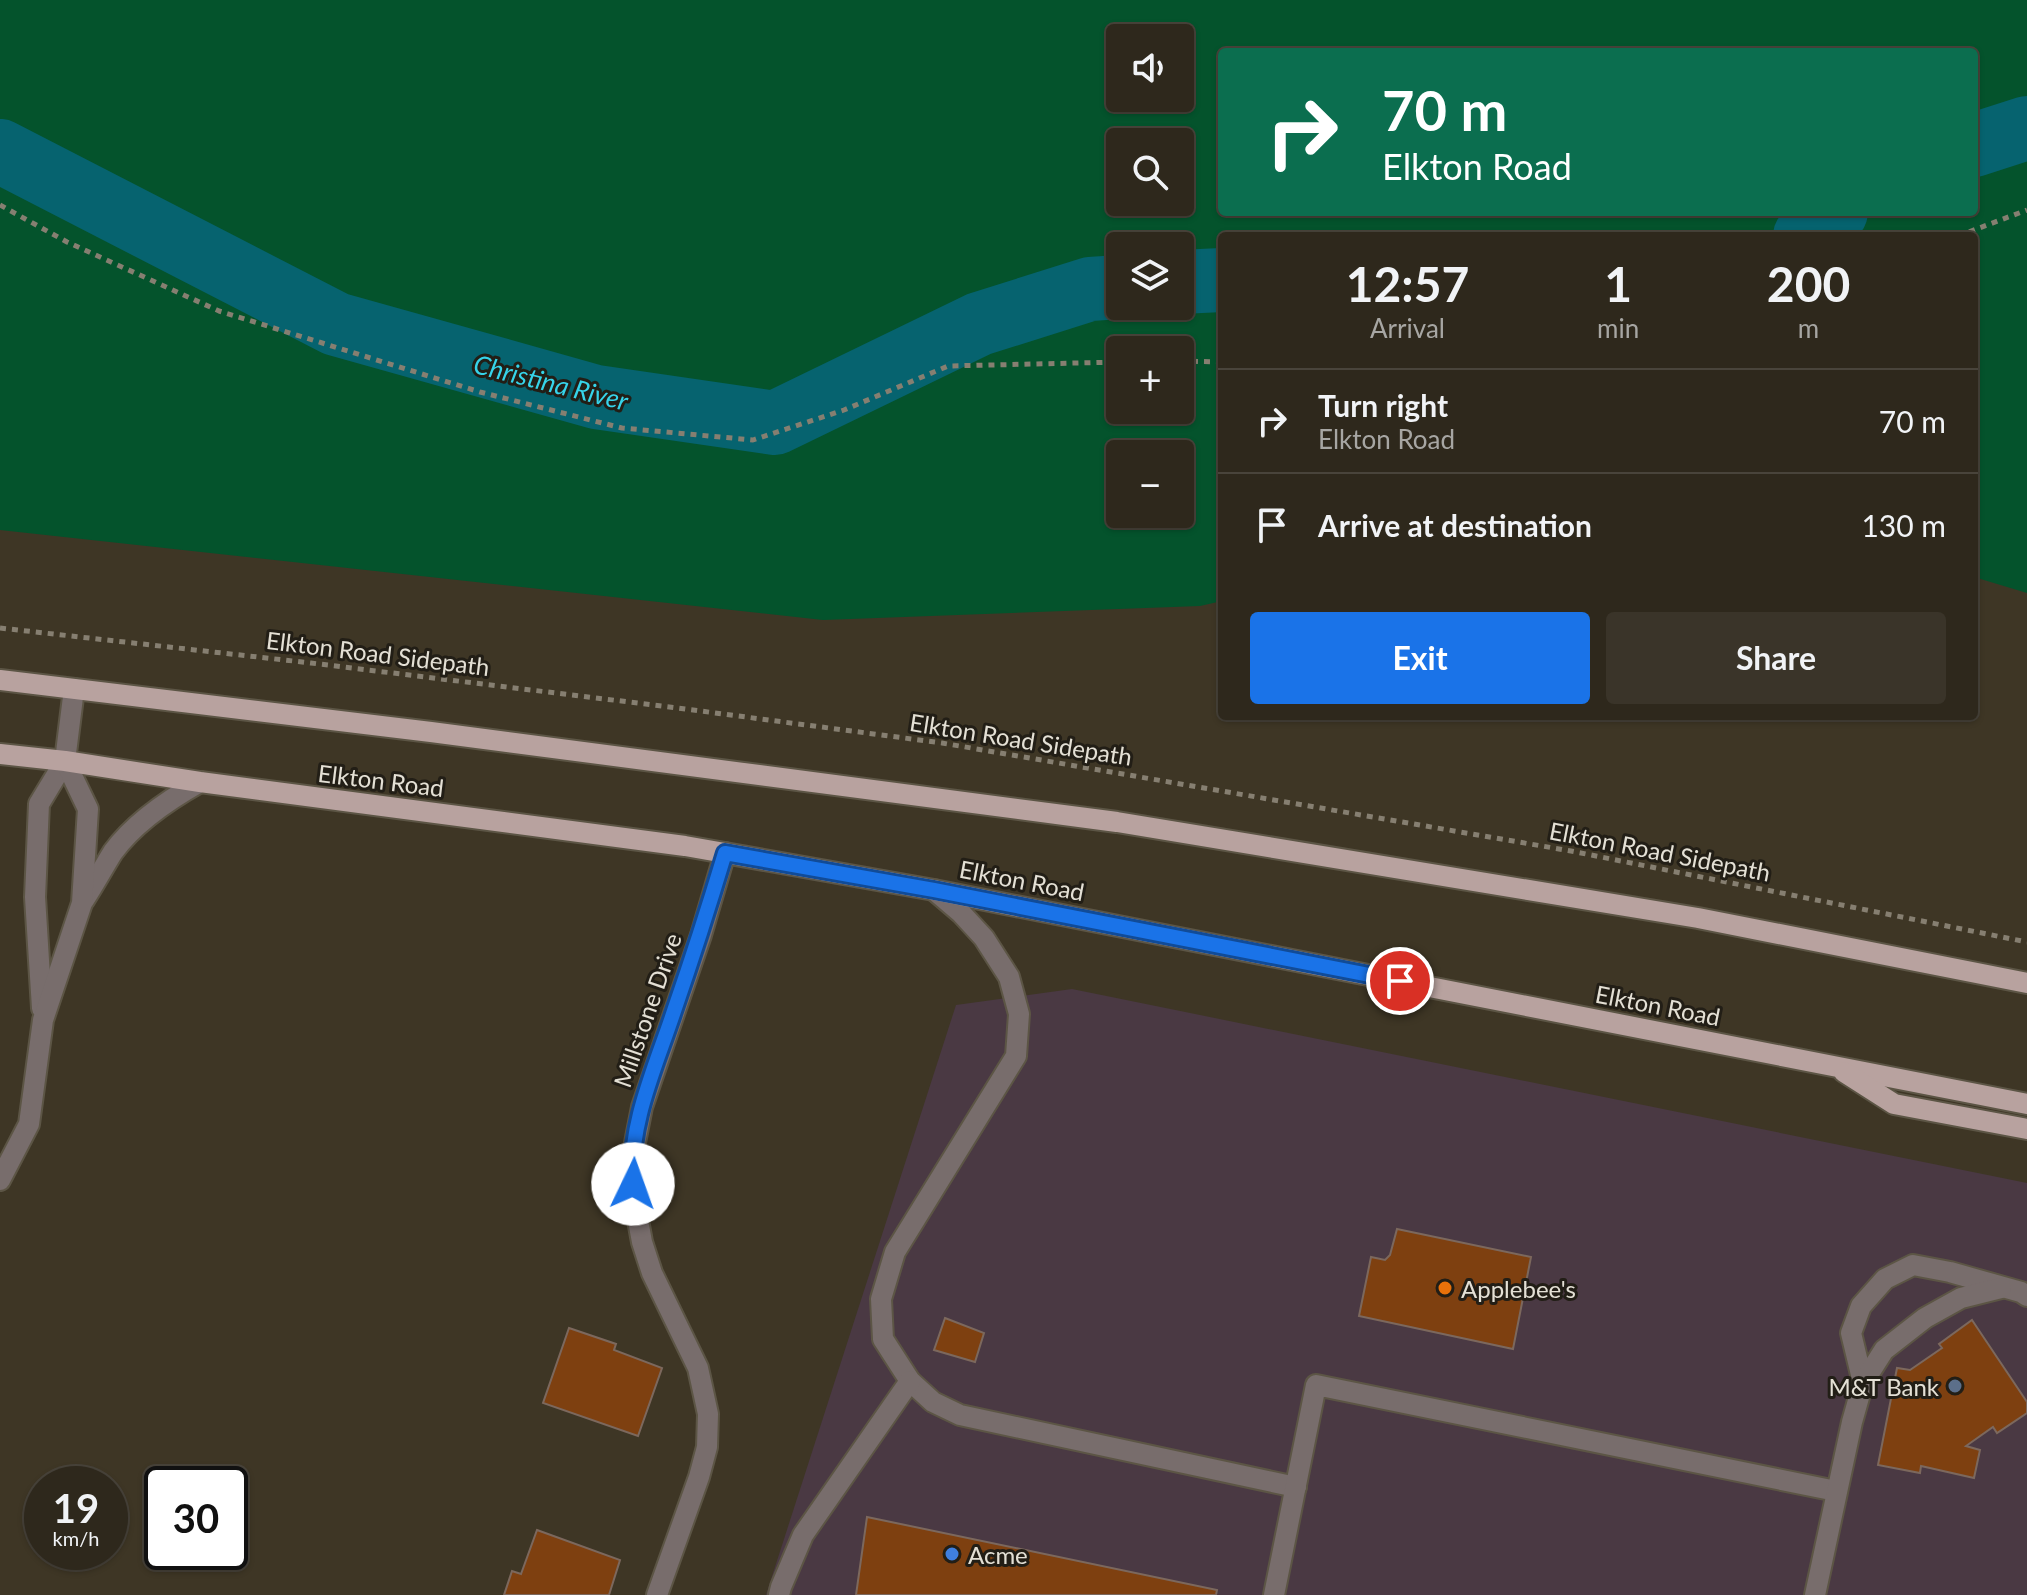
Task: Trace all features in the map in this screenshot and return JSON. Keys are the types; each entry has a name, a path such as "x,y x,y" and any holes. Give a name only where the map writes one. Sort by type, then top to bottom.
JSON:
{"main road":[{"path":"0,680 415,730 1117,822 1698,918 2027,983"},
{"name":"Elkton Road","path":"0,754 685,846 934,890 2027,1104"},
{"path":"1834,1066 1894,1104 2027,1129"}],"street":[{"path":"43,1020 35,897 39,804 65,761 74,689"},
{"path":"65,761 88,809 82,903"},
{"path":"0,1180 29,1124 43,1020 82,903 113,853 137,826 167,802 200,782"},
{"name":"Millstone Drive","path":"657,1595 699,1477 707,1447 708,1414 698,1368 645,1253 631,1163 642,1107 701,935 725,853"},
{"path":"934,890 984,938 1009,977 1019,1014 1016,1056 895,1252 881,1299 883,1339 910,1381 933,1402 960,1415 1296,1487"},
{"path":"1863,1383 1851,1333 1861,1306 1885,1279 1913,1265 1950,1272 2027,1296"},
{"path":"1815,1595 1836,1491 1863,1383 1884,1350 1925,1318 1961,1298 2001,1288"},
{"path":"779,1595 803,1535 910,1381"},
{"path":"1274,1595 1316,1385 1836,1491"}],"path":[{"path":"0,205 67,242 219,311 480,392 622,428 753,440 844,410 948,366 1106,362"},
{"path":"1969,232 2027,210"},
{"path":"1194,361 1218,362"},
{"name":"Elkton Road Sidepath","path":"0,628 678,708 942,743 1571,851 2027,942"}],"shaded area":[{"path":"1072,989 2027,1183 2027,1595 766,1595 956,1005"}],"green space":[{"path":"0,0 2027,0 2027,593 1978,578 1978,232 1218,232 1218,602 1200,606 823,620 0,530"}],"building":[{"name":"Applebee's","path":"1397,1229 1531,1257 1513,1349 1359,1316 1371,1257 1385,1260 1390,1255"},
{"path":"945,1318 984,1333 975,1362 934,1350"},
{"name":"M&T Bank","path":"1972,1320 2027,1402 2027,1413 1997,1433 1993,1427 1966,1446 1980,1450 1974,1478 1921,1466 1920,1473 1878,1465 1897,1368 1910,1370 1942,1348 1939,1344"},
{"path":"569,1328 616,1344 614,1350 662,1368 638,1436 543,1403"},
{"name":"Acme","path":"867,1517 1217,1590 1216,1595 856,1595"},
{"path":"537,1530 620,1560 609,1595 504,1595 512,1571 521,1574"}],"waterway":[{"name":"Christina River","path":"1978,144 2027,128"},
{"name":"Christina River","path":"0,151 336,324 596,397 775,423 979,324 1090,289 1106,288"},
{"name":"Christina River","path":"1810,232 1831,216"},
{"name":"Christina River","path":"1194,281 1218,280"}],"place":[{"name":"Applebee's","path":"1445,1288"},
{"name":"M&T Bank","path":"1955,1386"},
{"name":"Acme","path":"952,1554"}],"route":[{"path":"633,1184 631,1163 642,1107 701,935 725,853 934,890 1400,981"}]}
